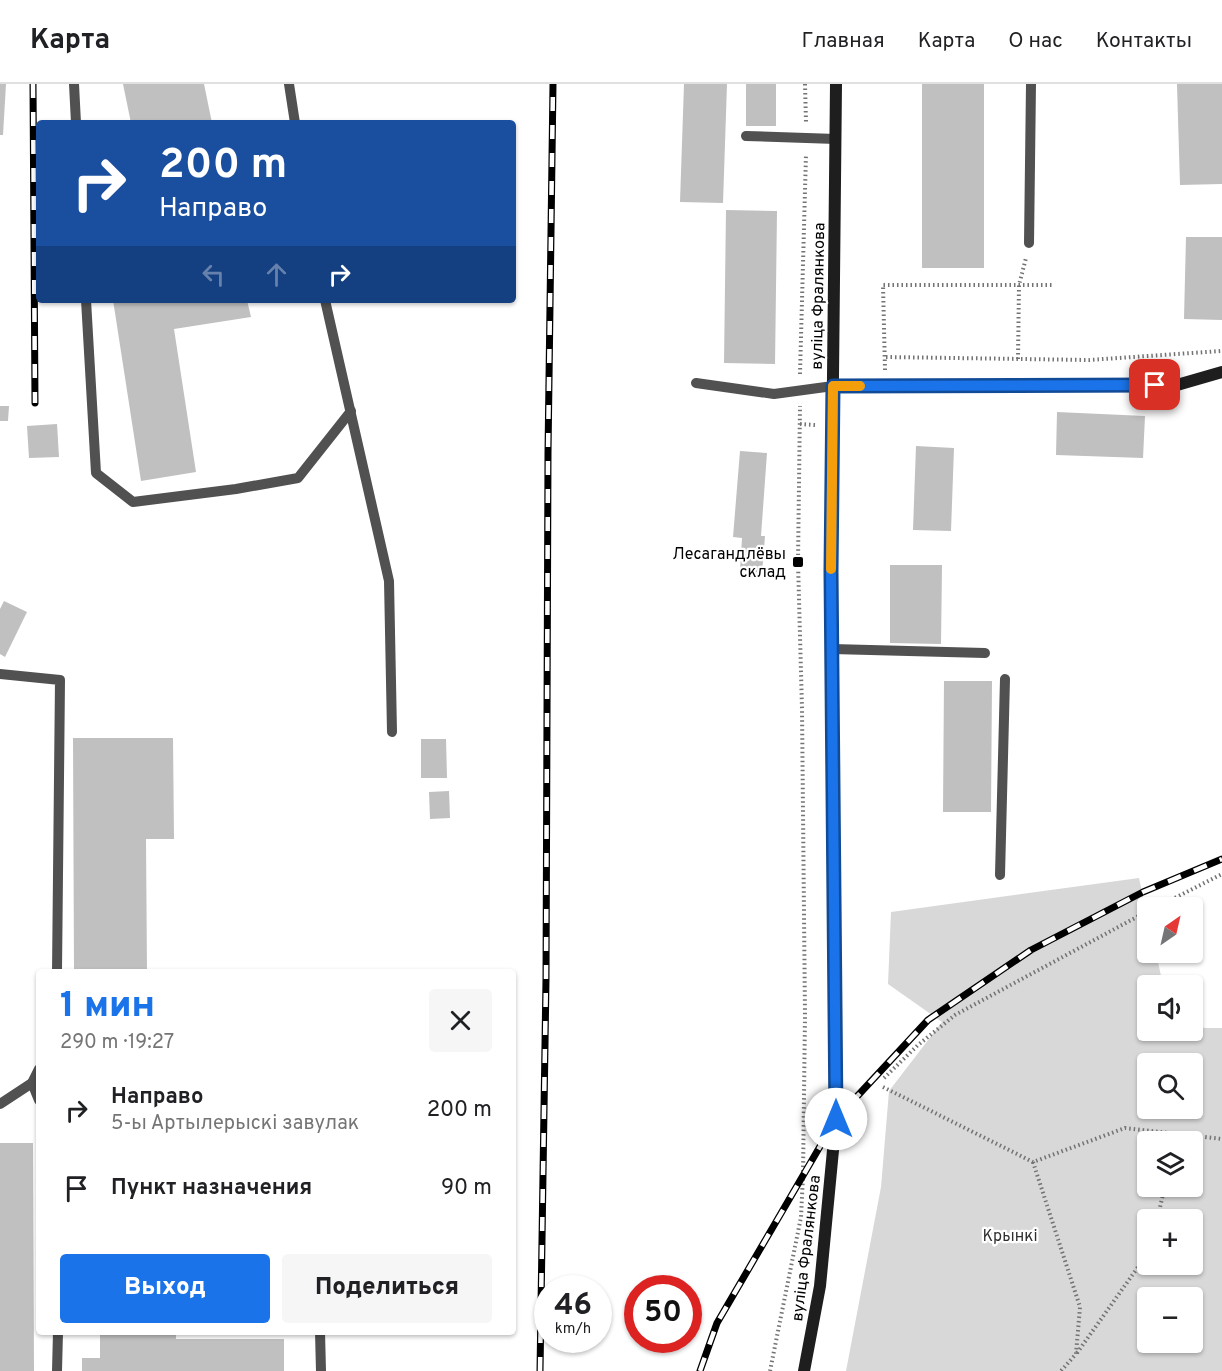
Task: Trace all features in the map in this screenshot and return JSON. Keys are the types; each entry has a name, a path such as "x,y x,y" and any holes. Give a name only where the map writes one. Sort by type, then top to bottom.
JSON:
{"main road":[{"name":"вуліца Фралянкова","path":"804,1371 820,1286 836,1119 832,649 836,84"},
{"path":"833,386 1177,385 1222,372"}],"lane":[{"path":"74,84 76,120"},
{"path":"289,84 295,120"},
{"path":"1029,243 1031,84"},
{"path":"746,136 836,140"},
{"path":"86,303 96,473 133,502 236,489 298,478 351,411"},
{"path":"326,303 389,580 392,732"},
{"path":"696,383 774,394 833,386"},
{"path":"832,649 985,653"},
{"path":"0,674 60,680 57,969"},
{"path":"1000,875 1005,679"},
{"path":"0,1104 32,1083 36,1074"},
{"path":"32,1083 36,1093"},
{"path":"57,1371 58,1335"},
{"path":"320,1335 321,1371"}],"path":[{"path":"770,1371 801,1217 802,1186 805,1005 798,562 806,84"},
{"path":"1018,358 1018,285 1029,243"},
{"path":"885,386 883,285 1054,285"},
{"path":"886,357 1089,360 1222,351"},
{"path":"1177,897 1222,874"},
{"path":"884,1078 918,1045 955,1015 1137,917"},
{"path":"883,1087 1033,1162 1080,1307 1076,1354"},
{"path":"1033,1162 1125,1128 1152,1131"},
{"path":"1203,1136 1222,1138"},
{"path":"1061,1371 1076,1354 1137,1268"}],"green space":[{"name":"Крынкі","path":"1139,878 1143,897 1137,897 1137,963 1158,963 1161,975 1137,975 1137,1041 1203,1041 1203,1027 1222,1028 1222,1371 846,1371 881,1187 889,1091 942,1022 888,984 891,912"}],"building":[{"path":"0,84 6,84 3,135 0,135"},
{"path":"123,84 204,84 211,120 130,120"},
{"path":"684,84 727,84 723,203 680,202"},
{"path":"746,84 776,84 776,126 746,126"},
{"path":"922,84 984,84 984,268 922,268"},
{"path":"1177,84 1222,84 1222,184 1180,185"},
{"path":"726,210 777,211 775,364 724,363"},
{"path":"1186,237 1222,237 1222,320 1184,319"},
{"path":"113,303 248,303 251,317 174,329 196,472 141,481"},
{"path":"0,406 9,406 8,421 0,421"},
{"path":"1057,412 1145,416 1143,458 1056,455"},
{"path":"57,424 59,457 29,458 27,426"},
{"path":"916,446 954,448 951,531 913,530"},
{"path":"740,451 767,453 761,536 765,536 762,573 740,571 742,538 733,537"},
{"path":"890,565 942,565 941,644 890,643"},
{"path":"4,601 27,612 5,657 0,654 0,609"},
{"path":"944,681 992,681 991,812 943,812"},
{"path":"73,738 173,738 174,839 146,839 147,969 74,969"},
{"path":"421,739 446,739 447,778 421,778"},
{"path":"449,791 450,818 430,819 429,792"},
{"path":"0,1143 33,1143 34,1371 0,1371"},
{"path":"100,1335 176,1335 176,1339 284,1339 284,1371 82,1371 82,1358 100,1358"}],"railway":[{"path":"33,84 35,403"},
{"path":"540,1371 546,979 548,453 553,84"},
{"path":"700,1371 717,1323 836,1119 928,1020 1031,950 1143,892 1222,859"}],"slow traffic":[{"path":"831,569 833,386 860,386"}],"place":[{"name":"Лесагандлёвы склад","path":"798,562"}],"route":[{"path":"836,1119 831,571 833,386 1155,385"}]}
